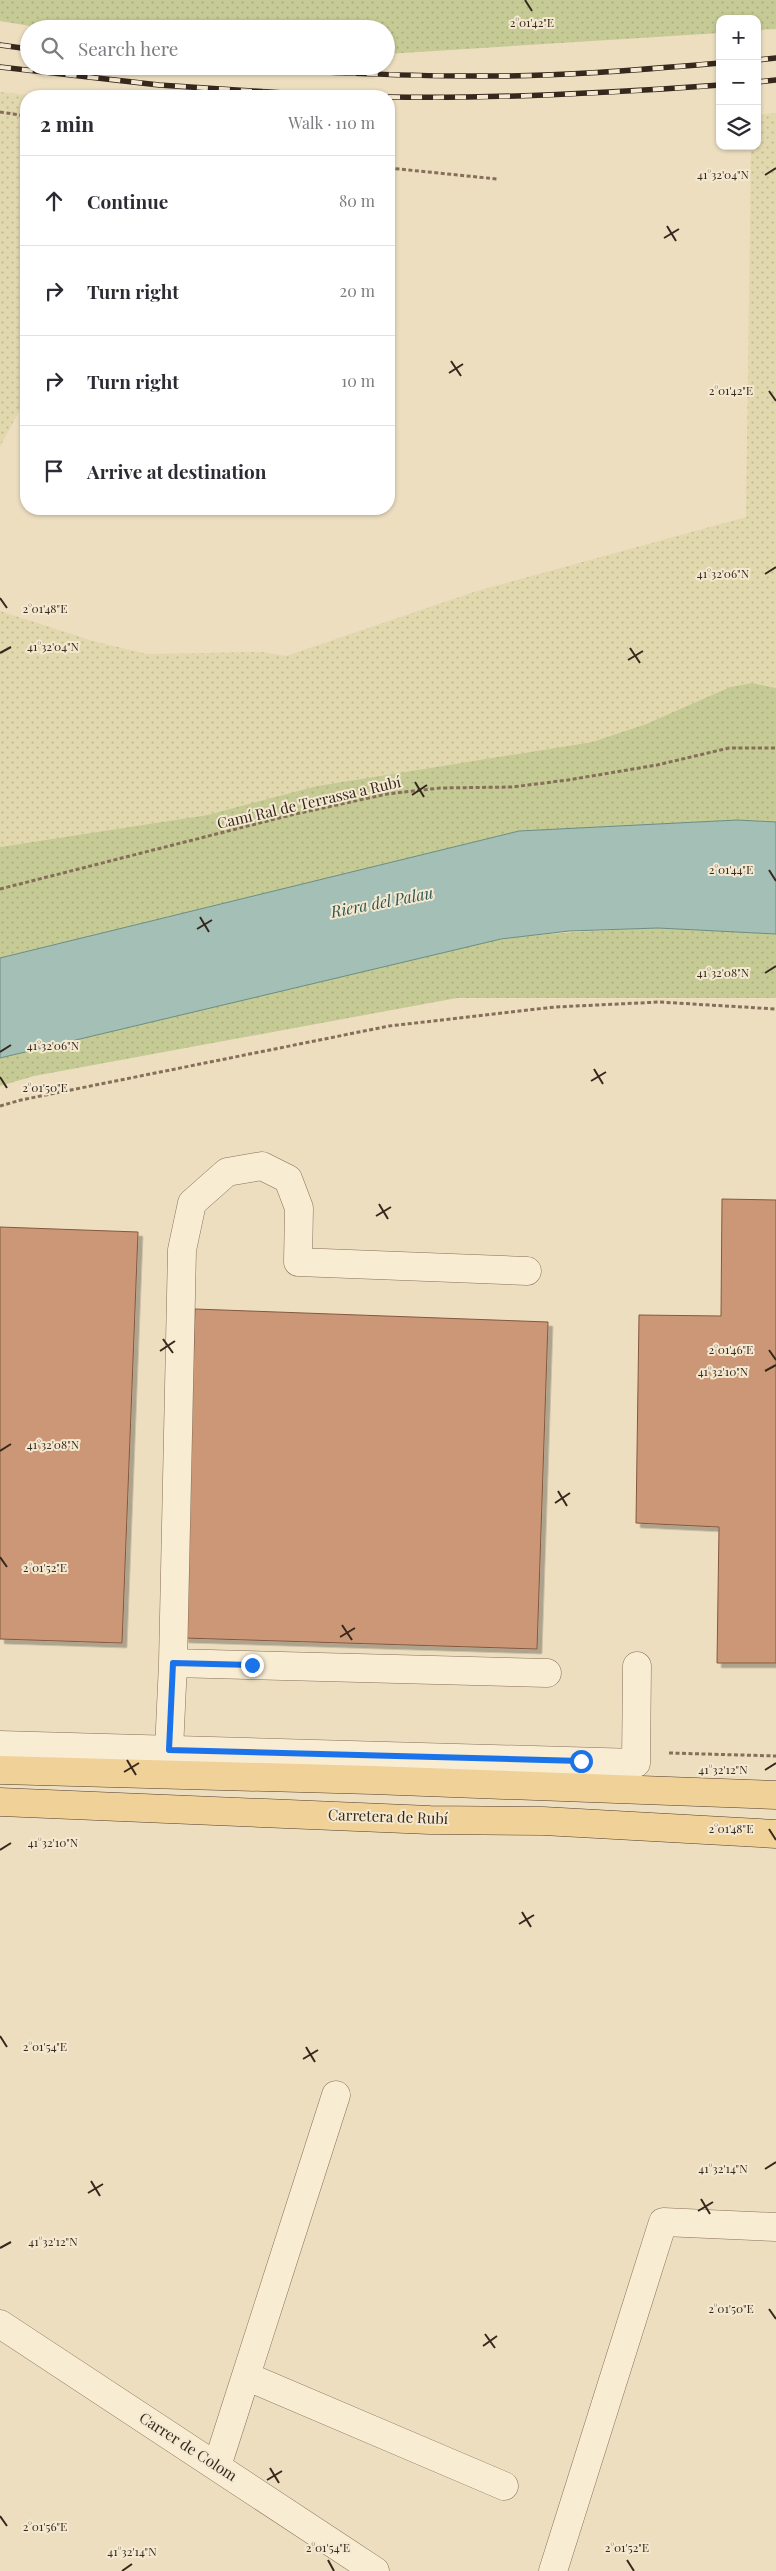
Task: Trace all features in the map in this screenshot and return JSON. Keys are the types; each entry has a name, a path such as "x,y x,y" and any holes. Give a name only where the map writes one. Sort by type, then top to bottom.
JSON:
{"main road":[{"path":"0,1770 372,1780 776,1795"},
{"name":"Carretera de Rubí","path":"0,1802 430,1820 543,1821 776,1834"}],"street":[{"path":"169,1750 173,1663 182,1250 192,1203 227,1172 262,1166 288,1179 299,1208 298,1262 527,1271"},
{"path":"173,1663 547,1673"},
{"path":"0,1745 636,1763 637,1666"},
{"path":"217,2466 336,2095"},
{"path":"553,2571 663,2222 776,2227"},
{"name":"Carrer de Colom","path":"0,2324 375,2571"},
{"path":"246,2376 504,2486"}],"path":[{"path":"0,112 20,115"},
{"path":"395,169 497,179"},
{"name":"Camí Ral de Terrassa a Rubí","path":"0,889 291,815 387,794 440,788 512,787 657,765 730,748 776,748"},
{"path":"0,1106 21,1100 389,1026 555,1007 649,1003 776,1009"}],"shaded area":[{"path":"0,92 20,94 20,409 0,447"},
{"path":"776,113 776,688 752,683 730,687 646,724 592,742 317,786 207,815 0,847 0,611 93,641 147,654 262,652 286,656 477,591 746,517 751,150 761,150 761,115"}],"green space":[{"path":"0,0 776,0 776,29 761,30 761,15 716,15 716,33 395,53 395,20 20,20 20,24 0,21"},
{"path":"752,683 776,688 776,822 737,820 519,831 0,958 0,847 207,815 317,786 592,742 646,724 730,687"},
{"path":"658,928 776,934 776,998 457,998 34,1076 0,1086 0,1058 471,945 518,937"}],"water":[{"name":"Riera del Palau","path":"737,820 776,822 776,934 658,928 569,931 501,939 0,1058 0,958 519,831"}],"building":[{"path":"722,1199 776,1200 776,1663 717,1663 719,1527 636,1523 639,1315 721,1316"},
{"path":"0,1227 138,1232 122,1643 0,1639"},
{"path":"195,1309 548,1322 537,1649 184,1638"}],"railway":[{"path":"0,45 20,48"},
{"path":"761,60 776,58"},
{"path":"395,75 536,75 716,63"},
{"path":"0,67 20,69"},
{"path":"71,75 159,85 236,90"},
{"path":"761,82 776,80"},
{"path":"395,97 554,95 716,85"}],"route":[{"path":"252,1665 173,1663 169,1750 259,1754 581,1761"}]}
